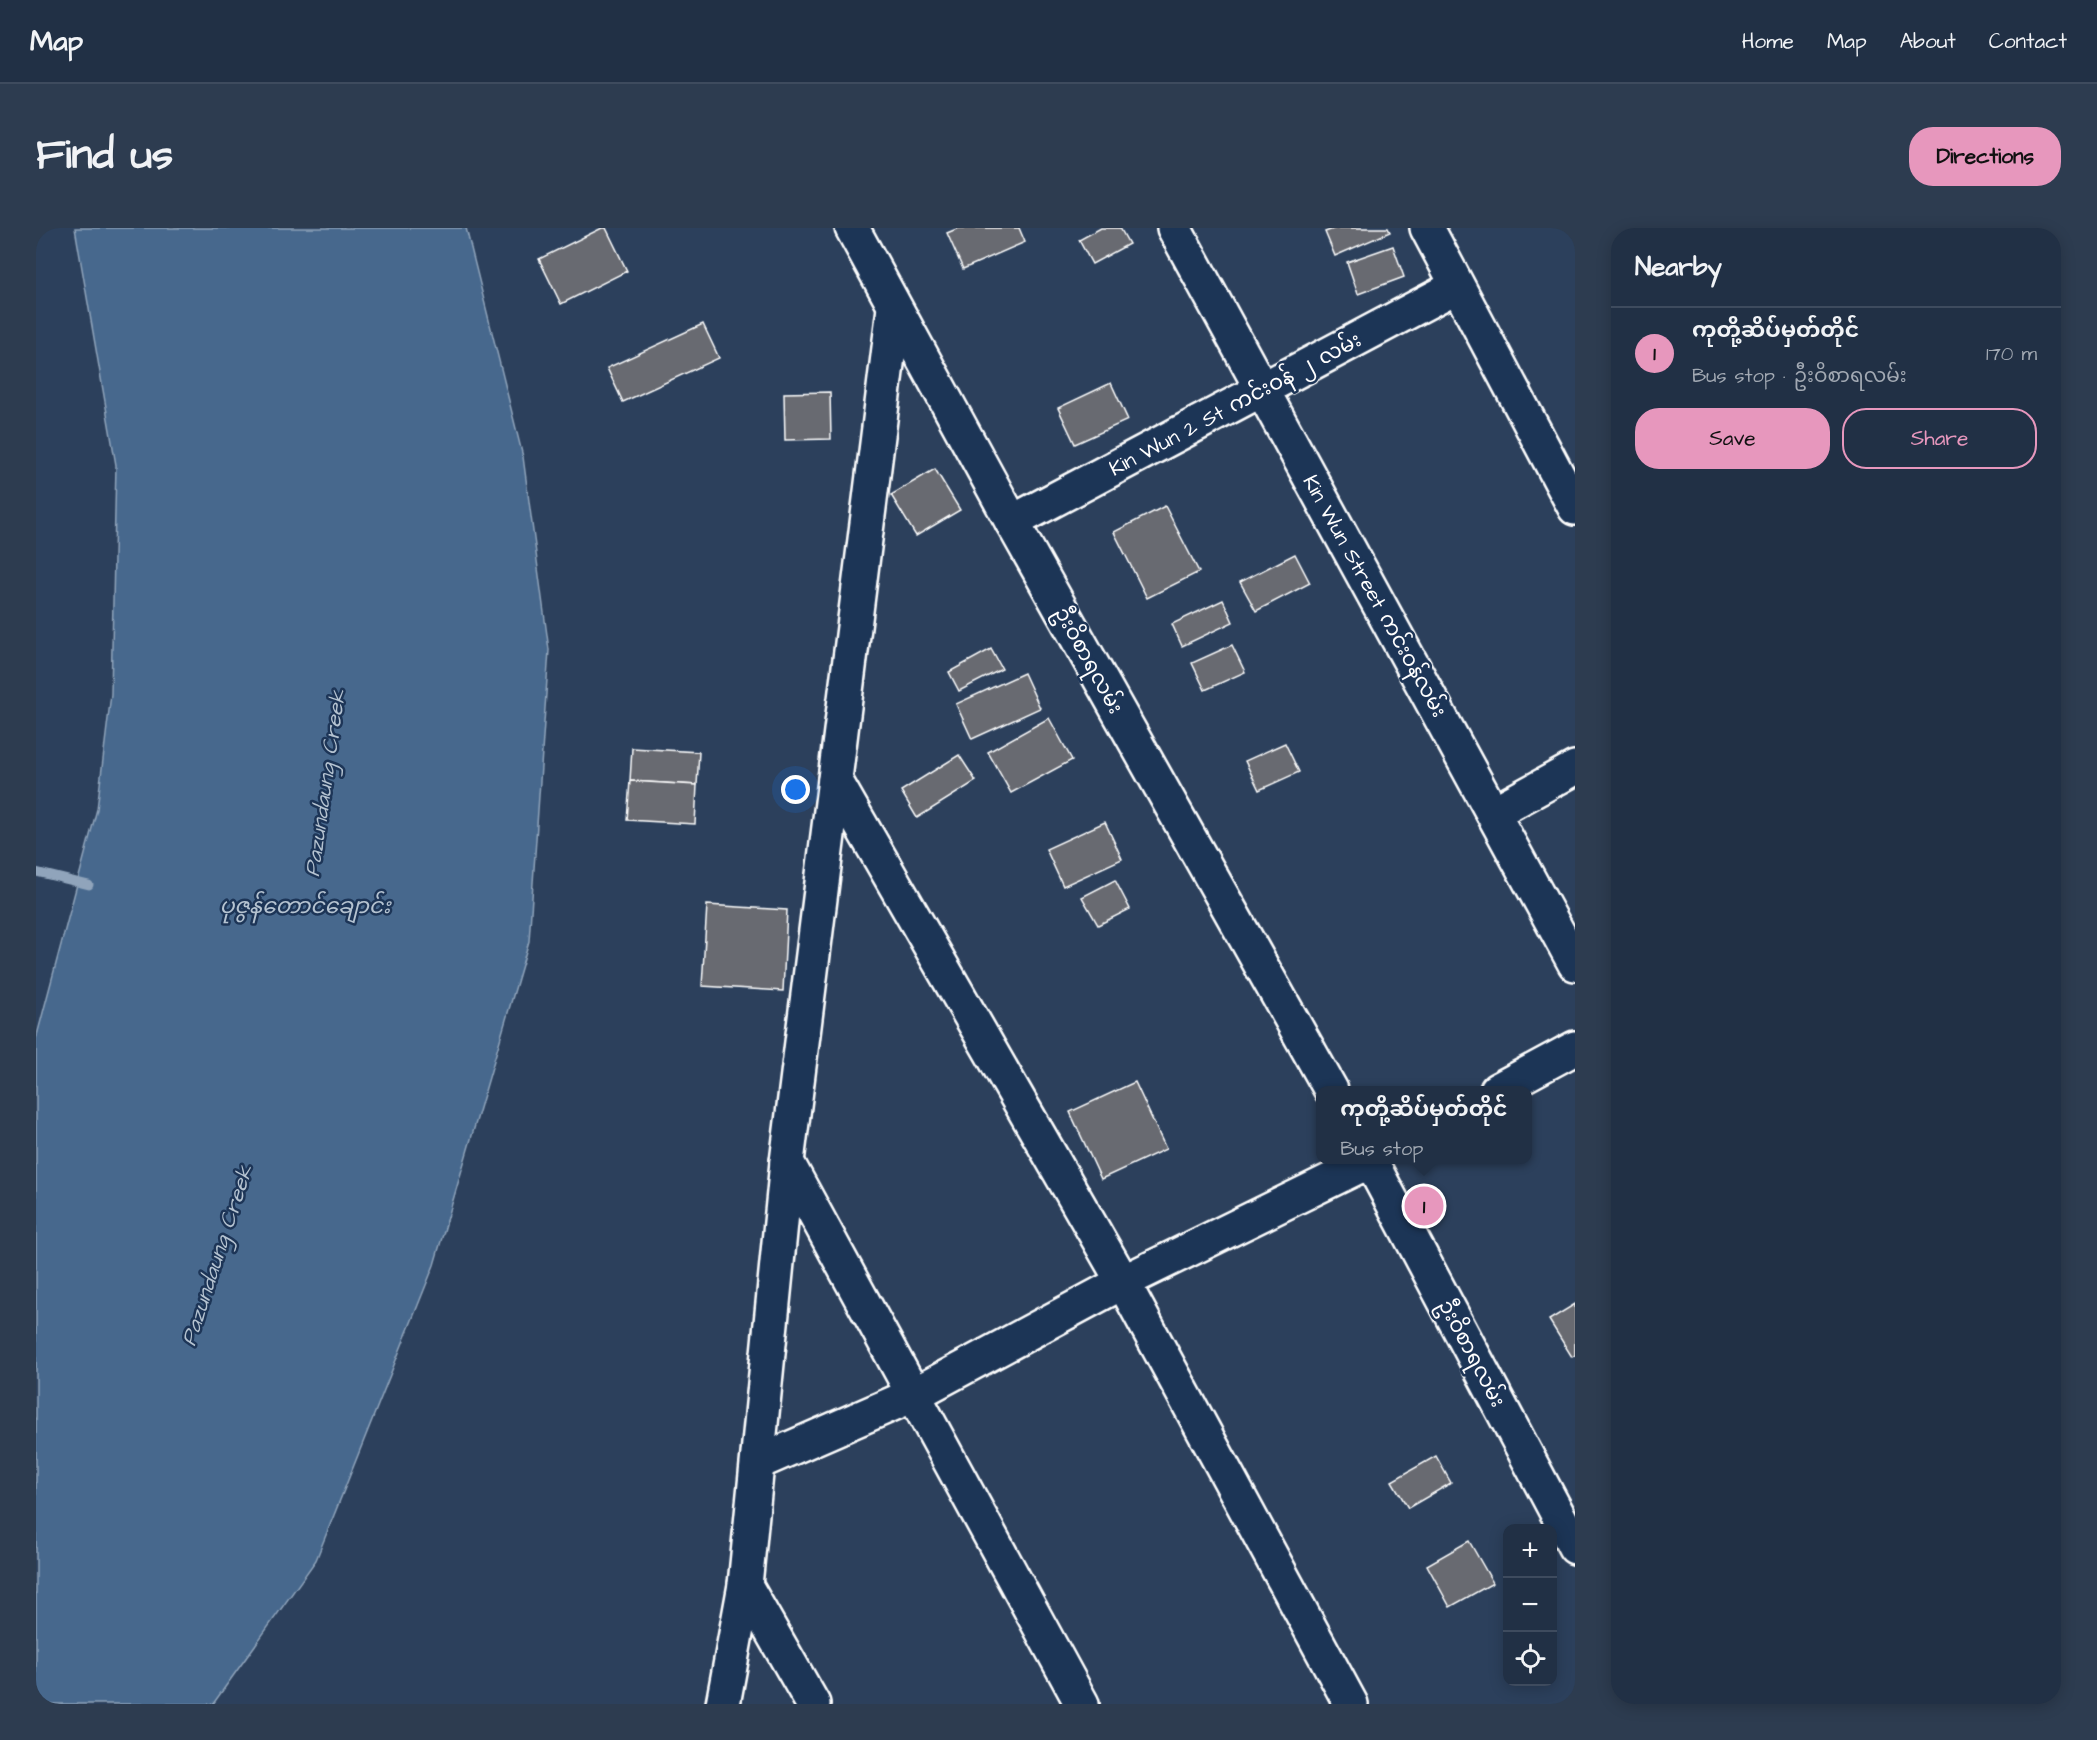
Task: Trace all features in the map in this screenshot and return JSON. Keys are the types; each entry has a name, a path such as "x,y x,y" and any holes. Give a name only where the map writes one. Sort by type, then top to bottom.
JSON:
{"street":[{"name":"ဦးဝိစာရလမ်း","path":"852,228 894,309 1012,522 1329,1086"},
{"name":"Kin Wun Street ကင်းဝန်လမ်း","path":"1174,228 1575,964"},
{"path":"1427,228 1575,507"},
{"name":"Kin Wun 2 St ကင်းဝန် ၂ လမ်း","path":"1012,522 1457,286"},
{"path":"723,1704 745,1585 787,1162 894,309"},
{"path":"1493,813 1575,768"},
{"path":"835,780 1123,1282 1351,1704"},
{"path":"1504,1086 1575,1048"},
{"path":"787,1162 1082,1704"},
{"path":"759,1462 914,1395 1123,1282 1363,1164"},
{"name":"ဦးဝိစာရလမ်း","path":"1373,1164 1575,1546"},
{"path":"745,1585 813,1704"}],"water":[{"name":"ပုဇွန်တောင်ချောင်း","path":"75,228 466,228 523,457 549,650 529,941 434,1265 316,1560 213,1704 36,1704 36,1039 97,809 111,694 116,465"}],"building":[{"path":"606,228 627,271 561,304 539,259"},
{"path":"959,228 1019,228 1025,242 963,269 947,233"},
{"path":"1101,228 1120,228 1129,244 1092,264 1079,240"},
{"path":"1336,228 1388,228 1390,232 1335,256 1325,232"},
{"path":"1393,246 1404,277 1358,294 1347,262"},
{"path":"703,324 719,358 623,402 607,368"},
{"path":"1111,383 1128,420 1075,444 1058,408"},
{"path":"830,392 831,439 785,440 784,393"},
{"path":"935,469 960,510 916,536 891,495"},
{"path":"1165,506 1199,572 1147,598 1114,532"},
{"path":"1295,554 1310,583 1256,611 1240,582"},
{"path":"1223,600 1233,622 1182,646 1172,624"},
{"path":"1232,645 1245,672 1205,690 1192,663"},
{"path":"991,649 1002,669 959,691 949,672"},
{"path":"1024,673 1040,708 972,739 956,704"},
{"path":"1049,718 1072,760 1011,793 988,752"},
{"path":"1285,743 1299,772 1259,790 1245,761"},
{"path":"632,748 699,752 697,785 630,781"},
{"path":"959,755 976,781 917,818 901,791"},
{"path":"630,781 697,785 695,824 627,820"},
{"path":"1105,822 1122,859 1063,886 1046,849"},
{"path":"1115,880 1130,909 1098,925 1082,897"},
{"path":"707,905 787,910 783,991 702,986"},
{"path":"1135,1082 1166,1149 1101,1179 1070,1112"},
{"path":"1575,1304 1575,1355 1572,1357 1549,1320"},
{"path":"1436,1456 1451,1483 1408,1508 1392,1481"},
{"path":"1469,1541 1493,1583 1450,1607 1427,1565"}],"waterway":[{"path":"36,872 89,885"}],"place":[{"name":"ကုတို့ဆိပ်မှတ်တိုင်","path":"1424,1206"}],"water label":[{"name":"Pazundaung Creek","path":"324,783"},
{"name":"Pazundaung Creek","path":"216,1255"}]}
